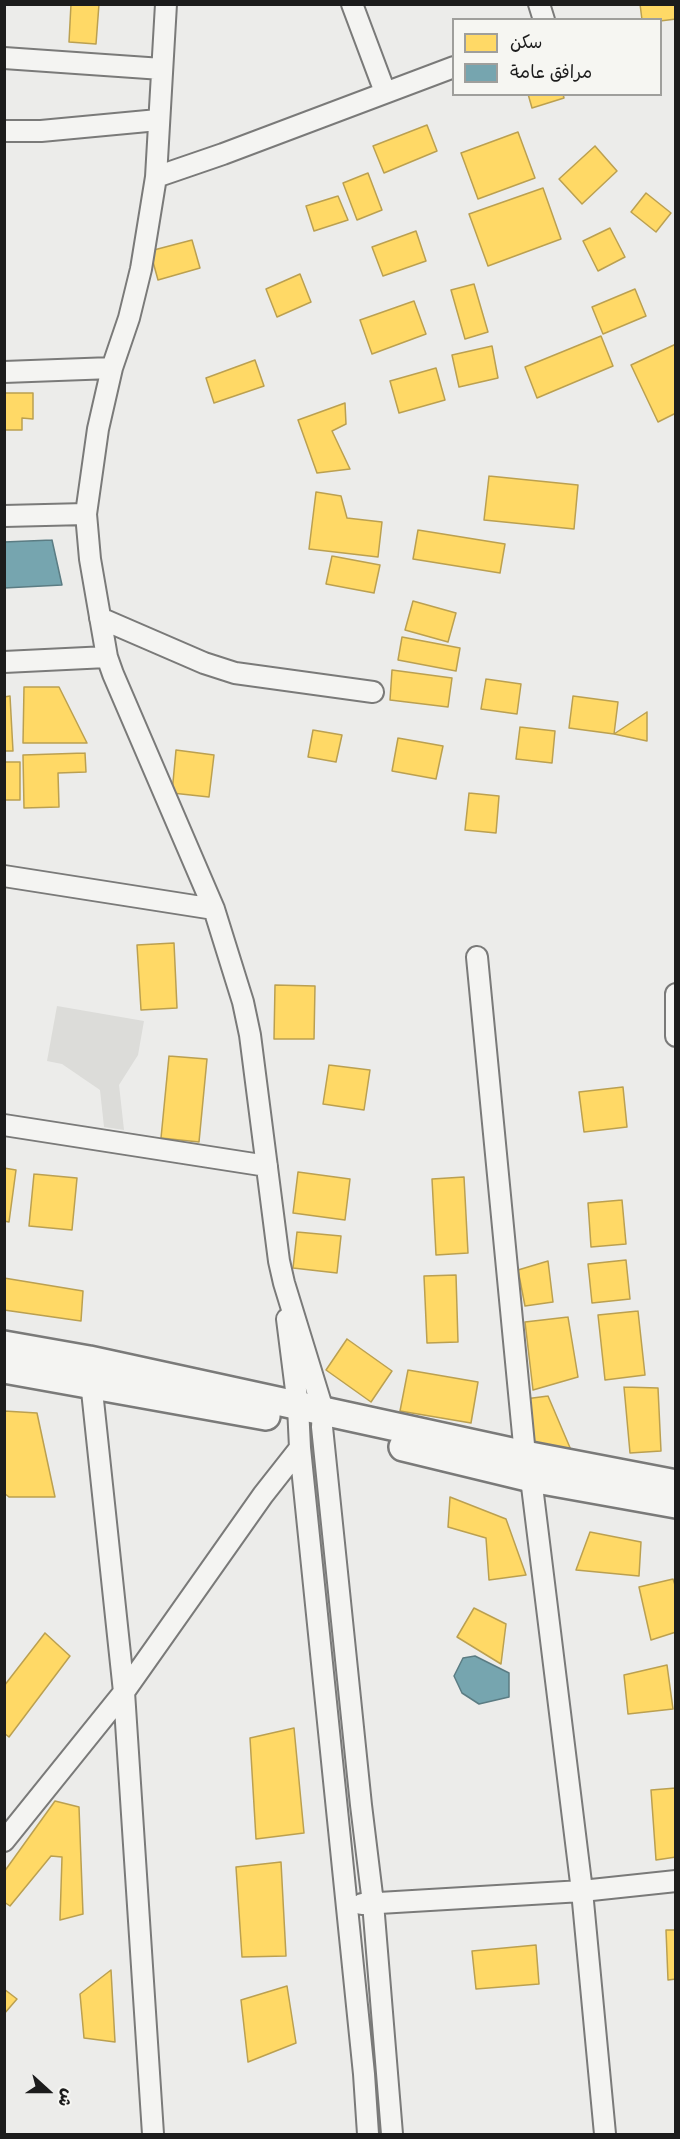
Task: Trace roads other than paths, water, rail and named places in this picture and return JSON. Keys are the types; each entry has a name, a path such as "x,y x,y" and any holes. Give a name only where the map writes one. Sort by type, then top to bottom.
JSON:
{"main road":[{"path":"4,1345 90,1372 308,1423 528,1467 675,1504"},
{"path":"4,1369 90,1372"},
{"path":"528,1467 675,1484"}],"street":[{"path":"166,4 156,177 141,269 129,318 112,368 98,429 86,514 90,560 107,657 214,909 243,1002 250,1035 284,1283 308,1423 361,1805 373,1903 392,2134"},
{"path":"352,4 385,92"},
{"path":"4,58 162,69"},
{"path":"156,177 224,154 452,67"},
{"path":"4,131 41,131 158,120"},
{"path":"4,372 112,368"},
{"path":"4,516 86,514"},
{"path":"100,618 204,663 235,673 373,692"},
{"path":"4,662 107,657"},
{"path":"4,876 214,909"},
{"path":"477,957 528,1467 582,1891 605,2134"},
{"path":"675,994 675,1036"},
{"path":"4,1125 267,1166"},
{"path":"90,1372 124,1692 153,2134"},
{"path":"4,1841 124,1692 257,1505 308,1423"},
{"path":"308,1423 368,2134"},
{"path":"347,1904 582,1891 675,1881"},
{"path":"364,2074 387,2073"}]}
